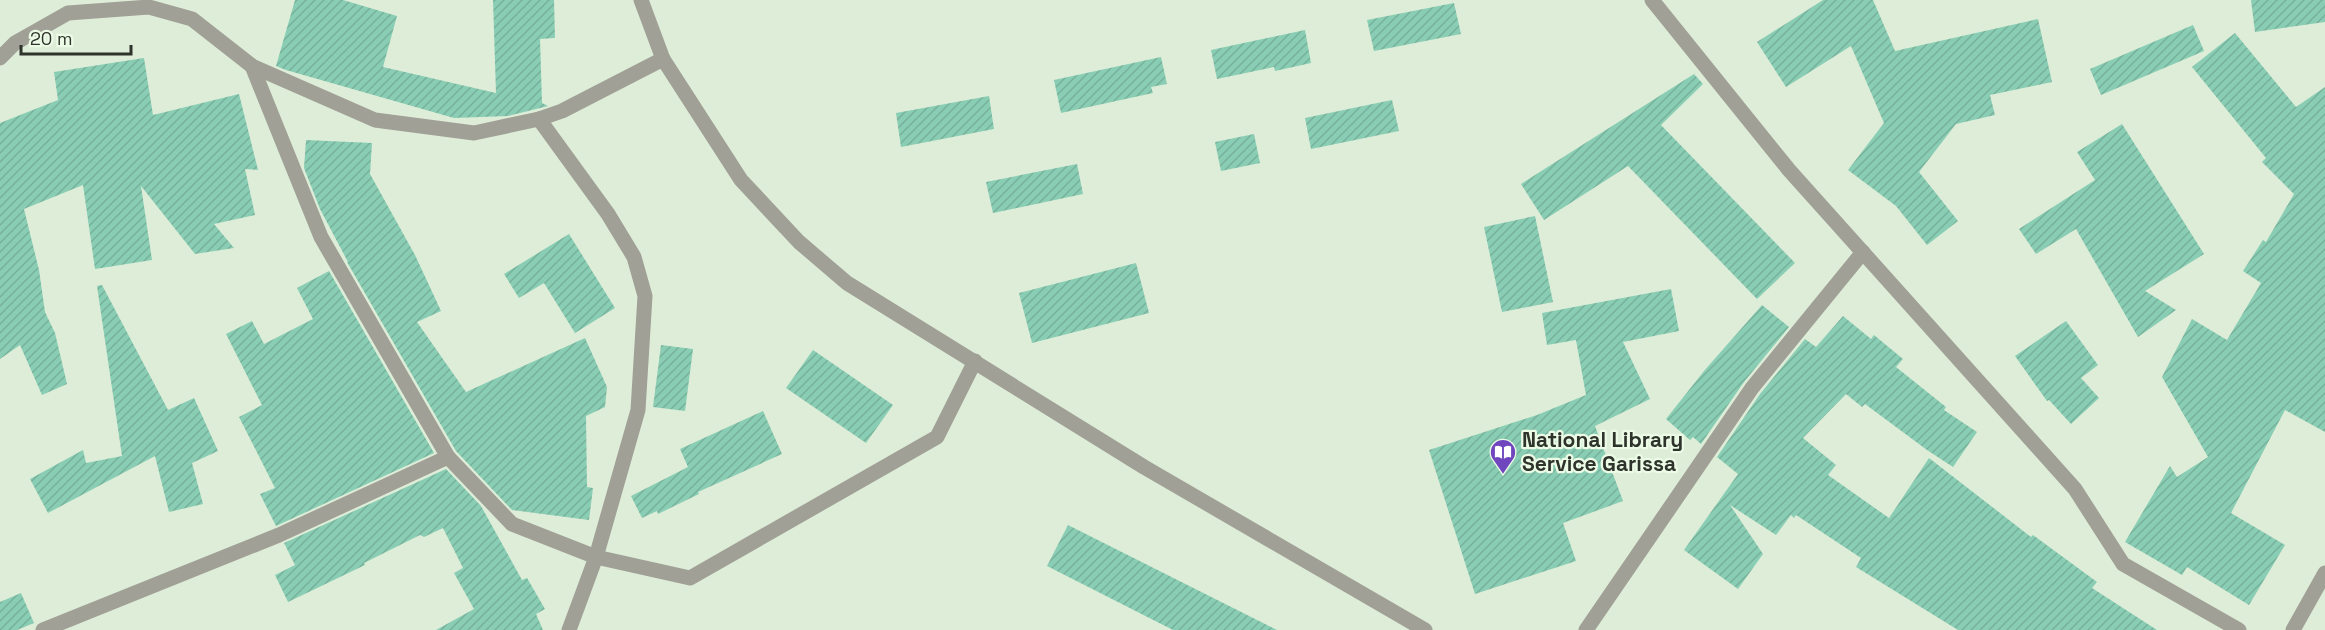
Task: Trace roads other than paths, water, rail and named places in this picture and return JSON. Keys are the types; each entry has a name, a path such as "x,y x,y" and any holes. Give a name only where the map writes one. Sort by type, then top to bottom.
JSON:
{"street":[{"path":"641,0 663,59 741,180 799,242 848,283 1144,467 1425,630"},
{"path":"1652,0 1789,170 2075,489 2123,564 2240,630"},
{"path":"0,58 15,43 68,13 149,7 192,18 252,66 375,120 474,133 539,119 562,111 663,59"},
{"path":"252,66 321,237 448,457 512,524 596,557 690,578 937,437 975,361"},
{"path":"539,119 608,214 634,257 645,296 638,410 596,557 568,630"},
{"path":"1586,630 1752,388 1863,252"},
{"path":"43,630 279,535 448,457"},
{"path":"2293,630 2325,573"}],"place":[{"name":"National Library Service Garissa","path":"1503,475"}]}
